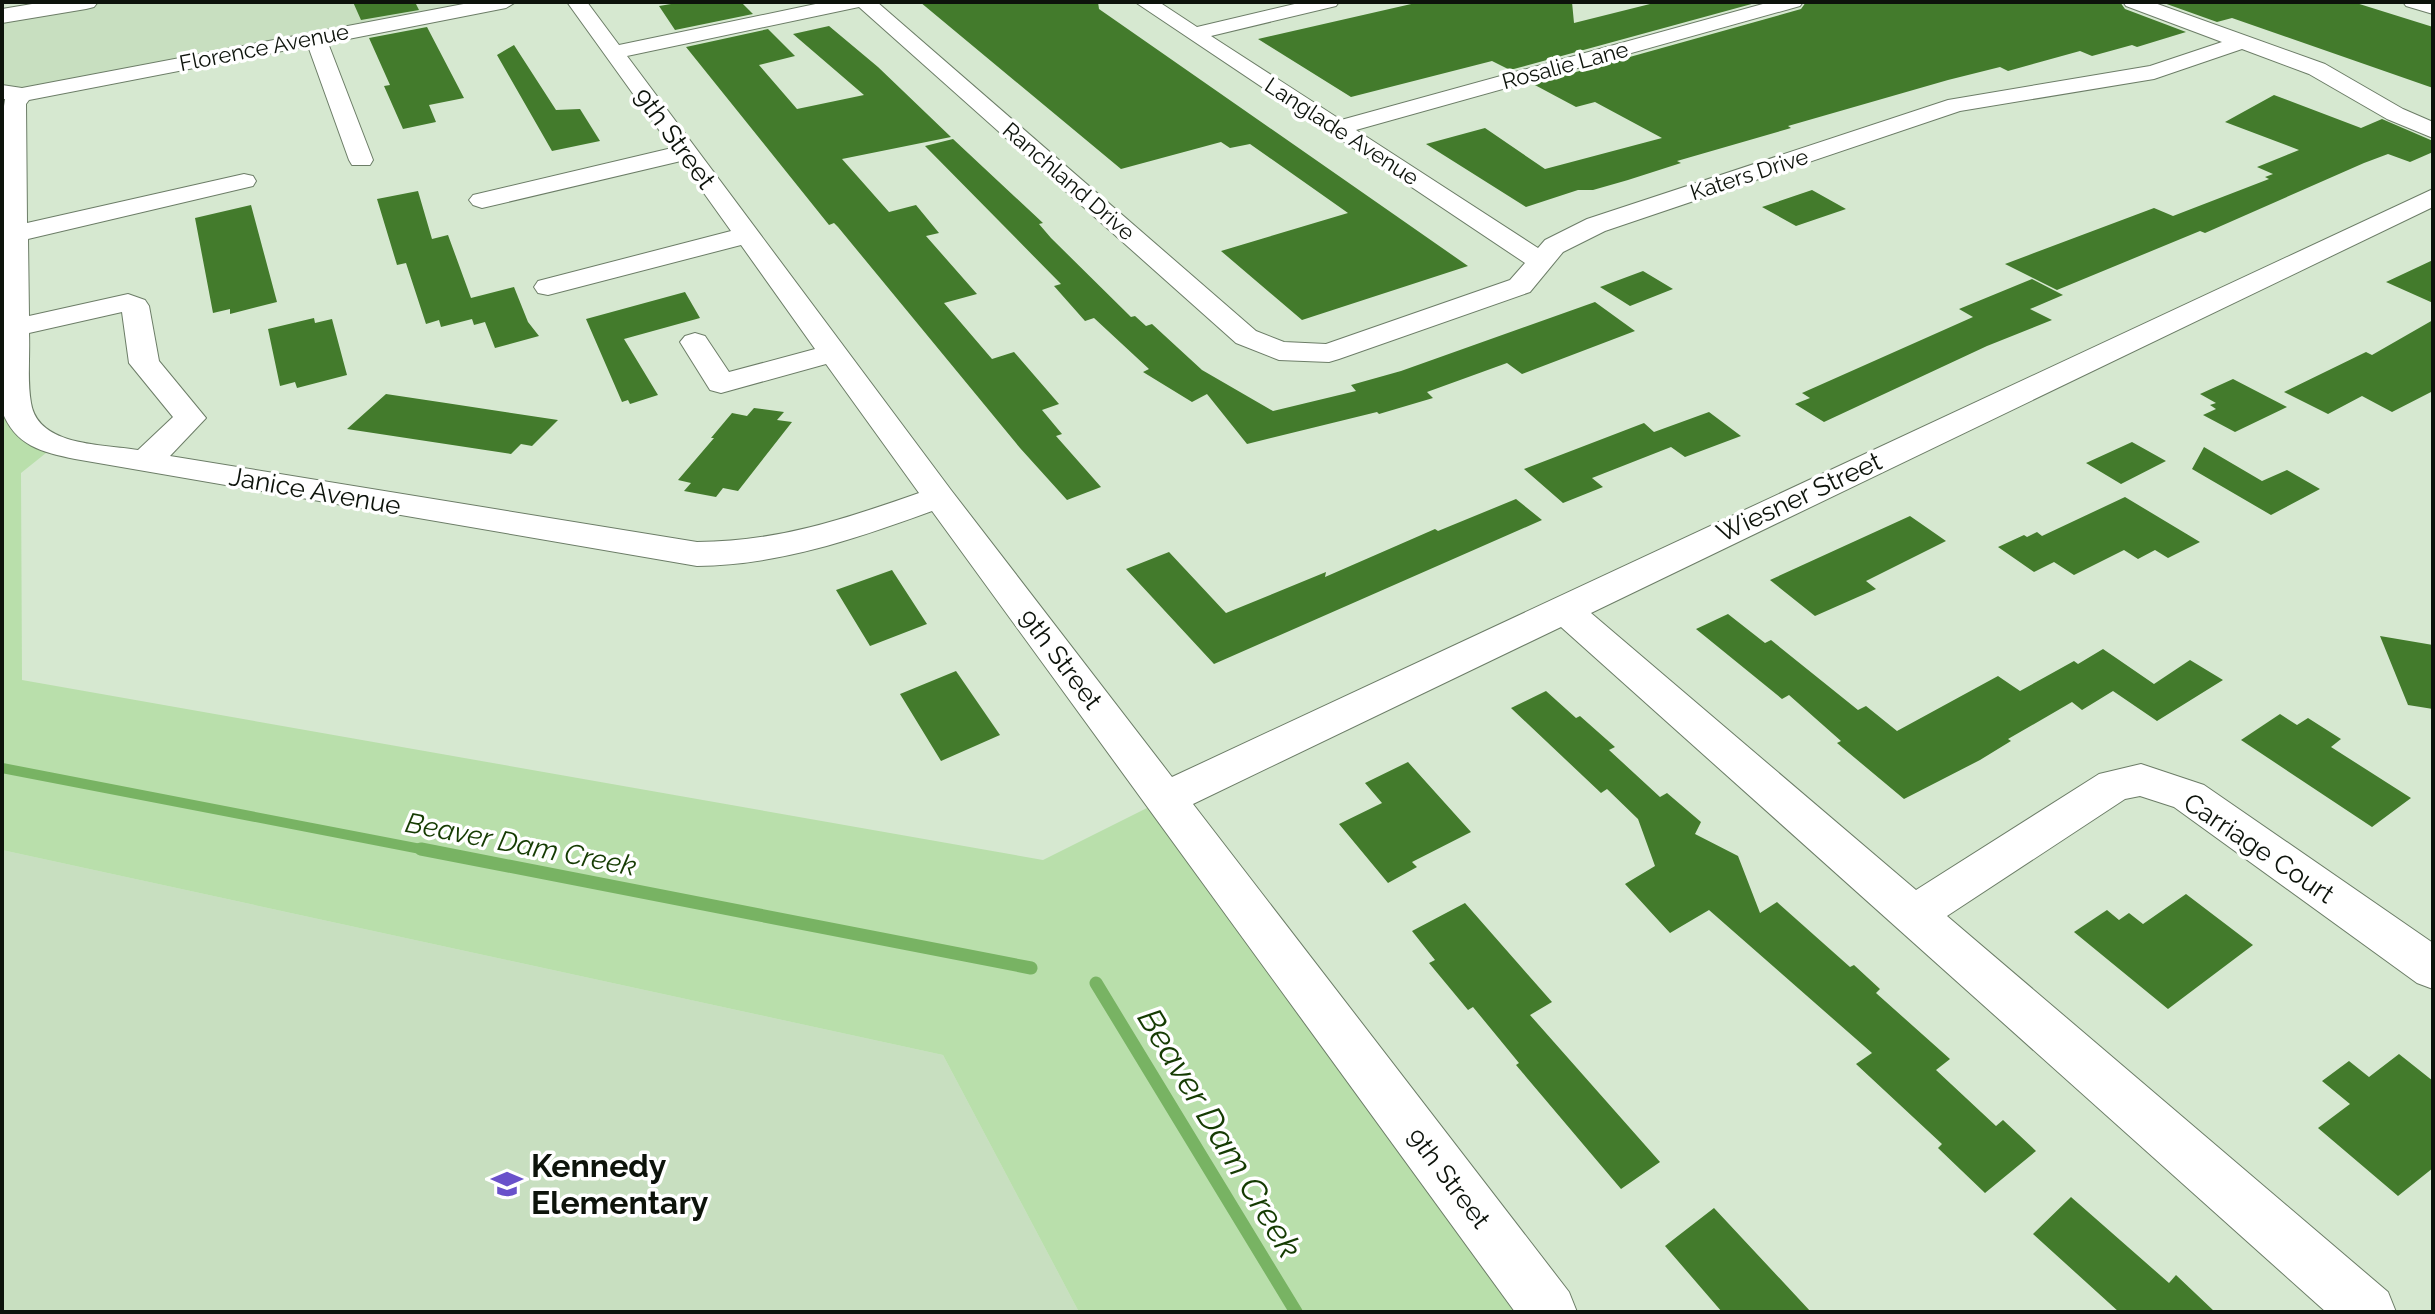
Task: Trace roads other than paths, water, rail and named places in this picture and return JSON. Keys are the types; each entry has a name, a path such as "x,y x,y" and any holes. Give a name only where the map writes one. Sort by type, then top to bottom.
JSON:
{"main road":[{"path":"2,4 17,2"},
{"path":"2,16 86,2"}],"street":[{"name":"Florence Avenue","path":"12,93 506,2"},
{"name":"9th Street","path":"577,2 939,497 1549,1312"},
{"path":"615,52 854,2"},
{"name":"Ranchland Drive","path":"865,2 1246,337 1279,351"},
{"name":"Langlade Avenue","path":"1145,2 1539,260"},
{"path":"1193,34 1329,2"},
{"name":"Rosalie Lane","path":"1337,128 1793,2"},
{"path":"2133,2 2317,69 2395,114 2433,131"},
{"path":"2413,2 2433,8"},
{"path":"315,37 361,160"},
{"name":"Katers Drive","path":"1279,351 1329,353 1520,286 1554,246 1596,225 1956,105 2154,72 2245,41"},
{"name":"Janice Avenue","path":"12,93 15,102 8,274 15,402 19,417 28,431 56,445 470,518 716,555 800,544 939,497"},
{"path":"482,200 686,152"},
{"path":"8,223 244,181"},
{"name":"Wiesner Street","path":"1165,799 2433,197"},
{"path":"548,287 747,235"},
{"path":"10,327 128,302 135,306 144,363 190,418 146,461"},
{"path":"695,342 721,384 833,353"},
{"path":"1562,608 2368,1312"},
{"name":"Carriage Court","path":"1913,915 2114,785 2141,780 2189,796 2433,969"}],"waterway":[{"name":"Beaver Dam Creek","path":"2,768 431,851"},
{"name":"Beaver Dam Creek","path":"421,849 1031,968"},
{"name":"Beaver Dam Creek","path":"1096,983 1296,1312"}],"place":[{"name":"Kennedy Elementary","path":"507,1184"}]}
